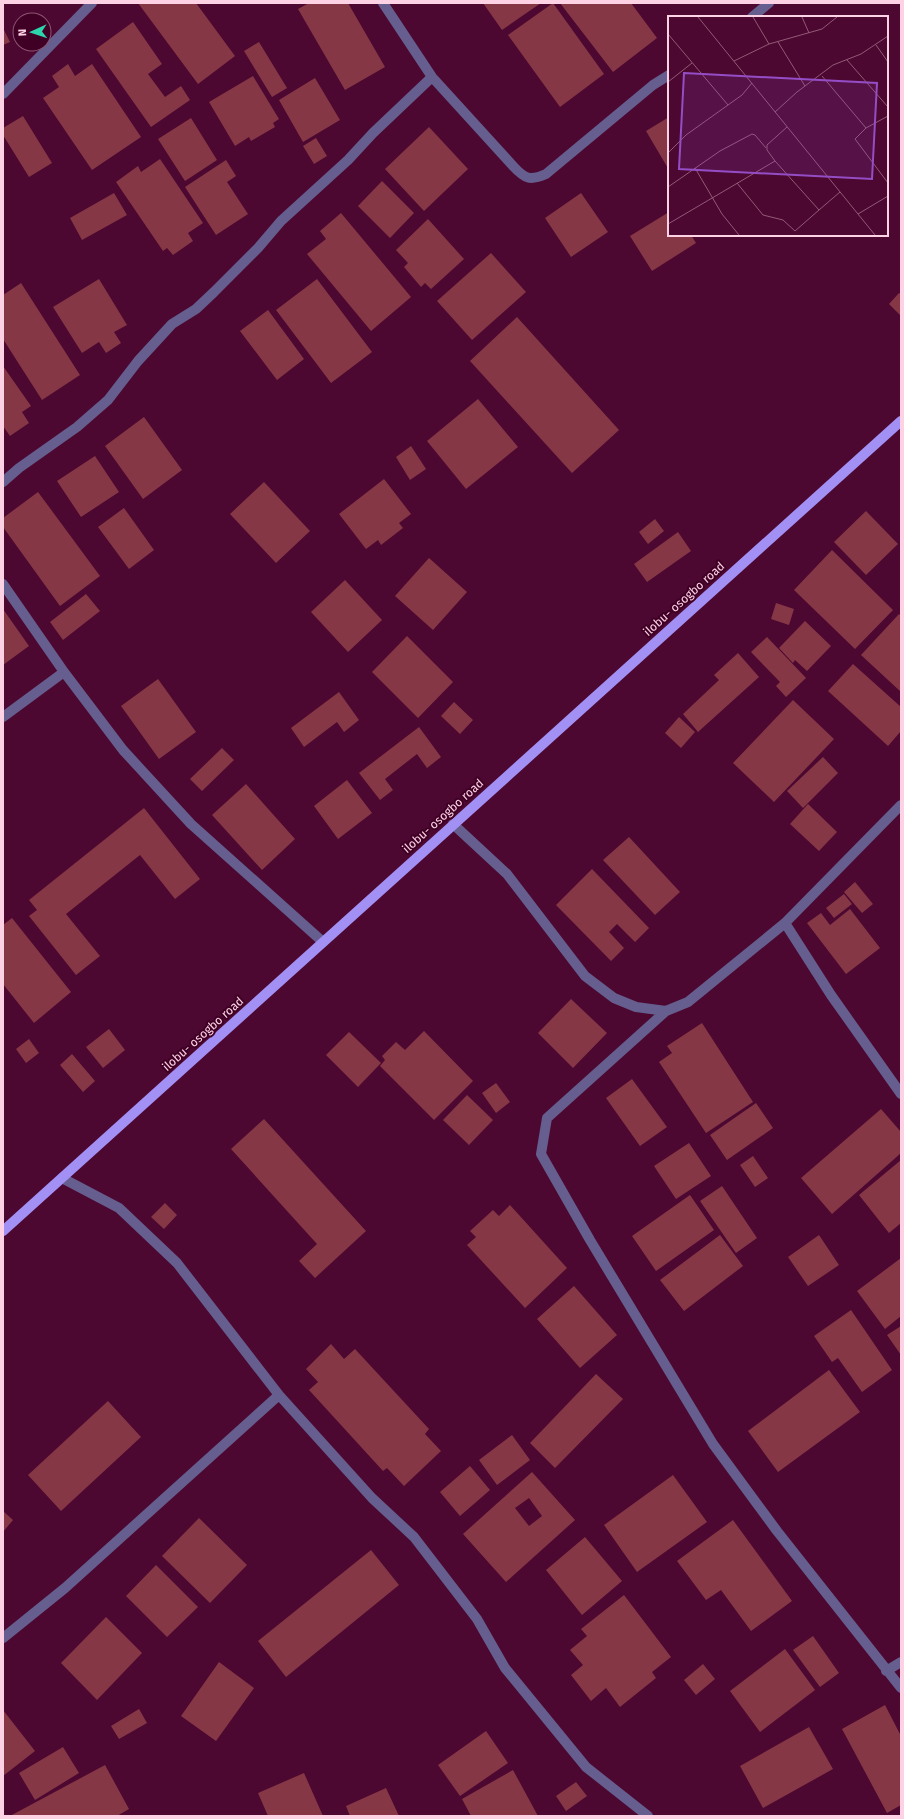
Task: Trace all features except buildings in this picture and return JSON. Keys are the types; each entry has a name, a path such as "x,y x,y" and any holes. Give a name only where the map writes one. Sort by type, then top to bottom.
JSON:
{"main road":[{"name":"ilobu- osogbo road","path":"3,1231 901,421"}],"street":[{"path":"3,94 92,3"},
{"path":"383,3 432,77 520,174 528,178 537,178 546,174 653,85 668,76"},
{"path":"753,16 769,3"},
{"path":"3,482 19,468 77,427 108,400 138,361 172,324 196,308 214,292 258,248 281,221 348,160 372,133 432,77"},
{"path":"3,584 64,672 122,750 191,824 323,942"},
{"path":"3,717 64,672"},
{"path":"901,805 785,923 688,1002 666,1010 547,1118 541,1154 590,1240 713,1444 777,1531 886,1671 901,1688"},
{"path":"453,824 507,874 585,976 614,998 636,1008 666,1010"},
{"path":"785,923 831,995 901,1094"},
{"path":"62,1178 119,1208 177,1263 279,1395 372,1498 414,1537 477,1619 505,1668 586,1767 648,1816"},
{"path":"3,1638 66,1588 279,1395"},
{"path":"886,1671 901,1662"}]}
